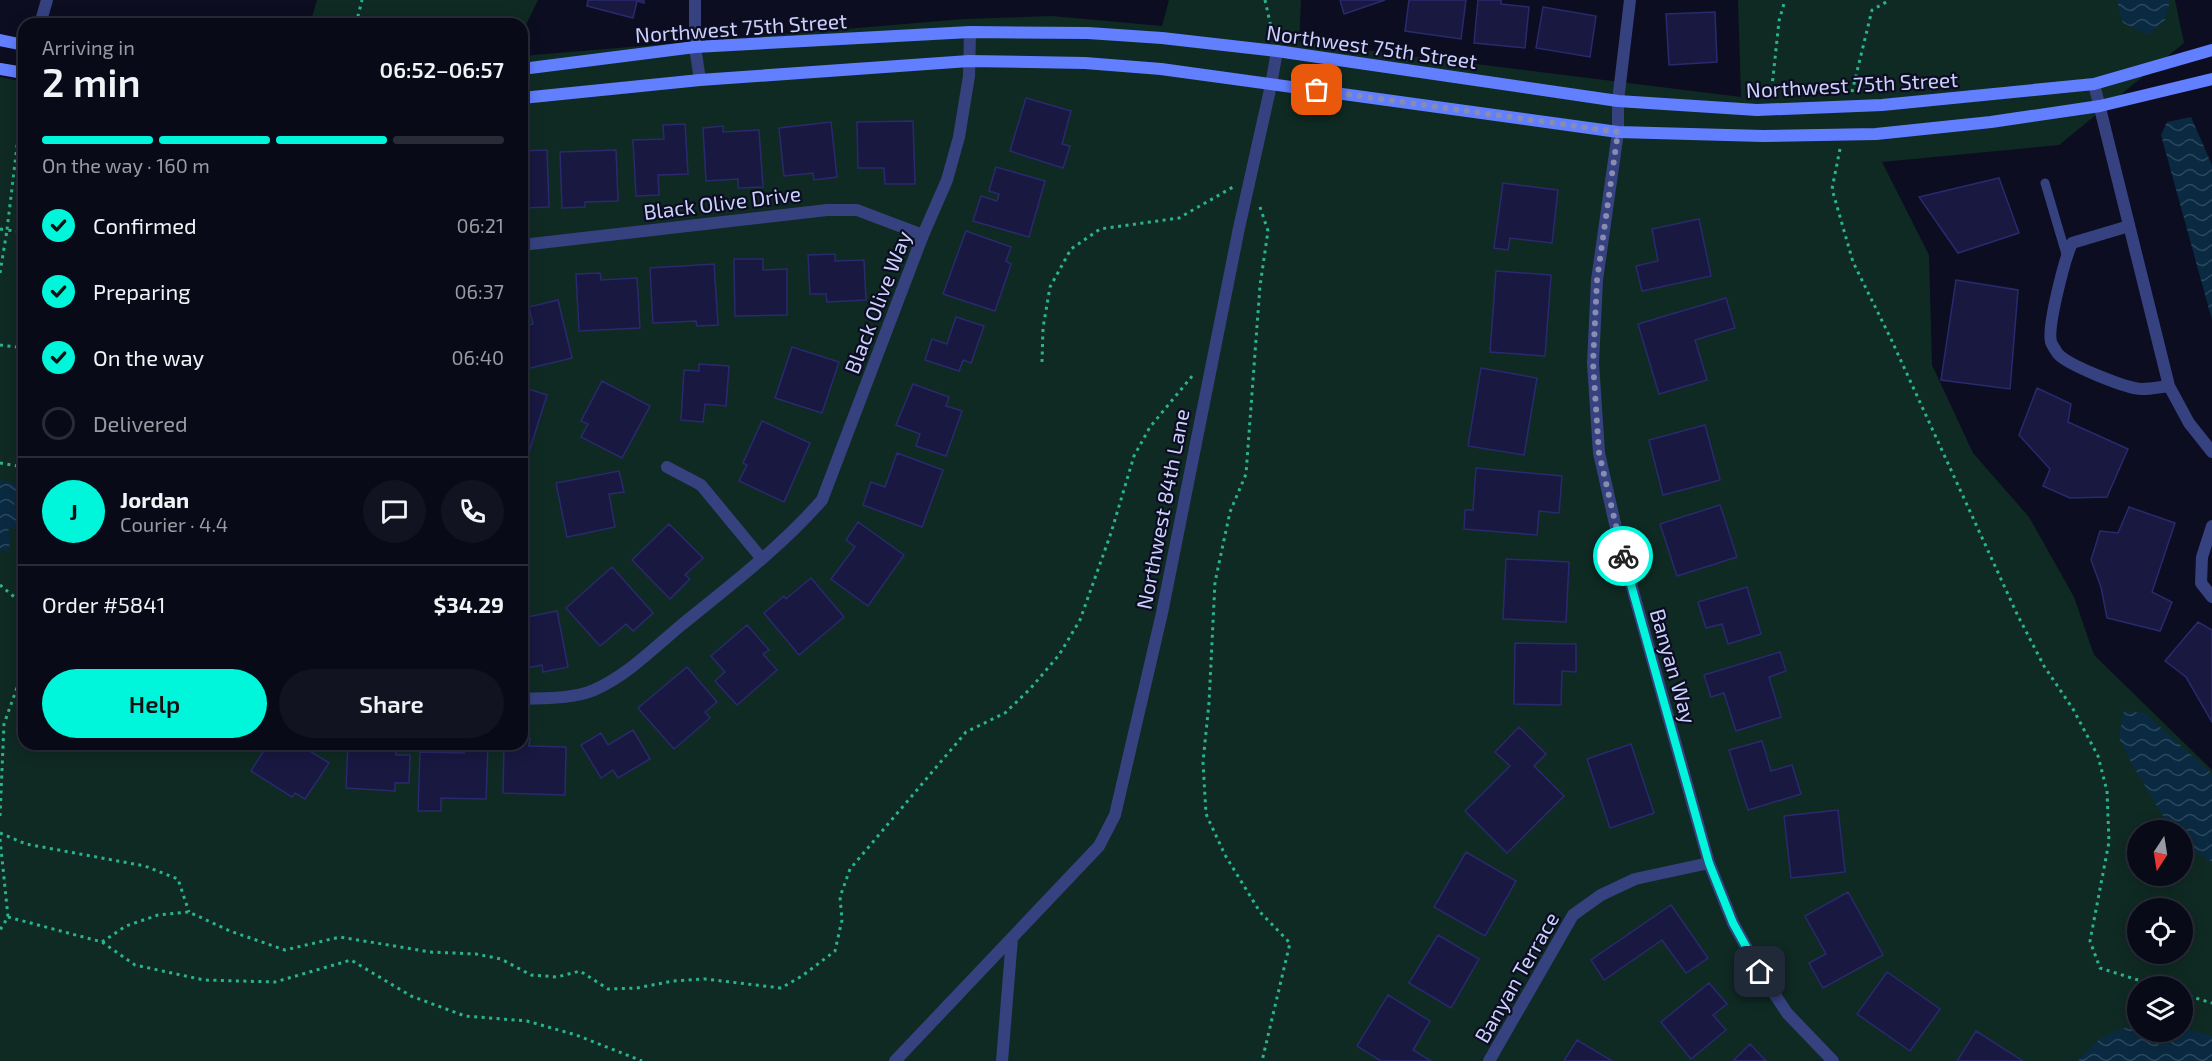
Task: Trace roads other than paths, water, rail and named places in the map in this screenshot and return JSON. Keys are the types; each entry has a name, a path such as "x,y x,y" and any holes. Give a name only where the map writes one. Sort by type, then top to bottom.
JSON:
{"street":[{"path":"42,18 47,0"},
{"path":"695,0 695,47 700,80"},
{"name":"Banyan Way","path":"1630,0 1618,101 1618,132 1597,280 1593,363 1599,453 1618,537 1709,863 1733,923 1760,972 1787,1013 1833,1061"},
{"name":"Northwest 75th Street","path":"528,68 695,47 970,32 1088,33 1162,38 1277,51 1618,101 1770,109 1971,97 2094,84 2212,50"},
{"name":"Black Olive Way","path":"528,699 557,698 594,690 627,670 800,526 822,500 923,235 947,180 959,137 969,76 970,32"},
{"path":"0,40 18,44"},
{"name":"Northwest 84th Lane","path":"895,1061 1099,846 1115,815 1164,602 1277,51"},
{"path":"528,97 700,80 969,61 1107,65 1161,69 1618,132 1763,136 1876,134 1968,124 2100,106 2212,78"},
{"path":"0,69 18,72"},
{"path":"2094,84 2169,386 2189,423 2212,452"},
{"name":"Black Olive Drive","path":"528,244 827,210 857,210 923,235"},
{"path":"2129,226 2072,243 2066,254 2051,326 2051,341 2058,354 2070,362 2123,386 2141,389 2169,386"},
{"path":"667,467 700,485 762,559"},
{"path":"2212,526 2202,557 2201,583 2212,597"},
{"name":"Banyan Terrace","path":"1489,1061 1573,915 1601,895 1635,879 1709,863"},
{"path":"1002,1061 1012,938"}],"lane":[{"path":"2045,183 2066,254"}],"water":[{"path":"2117,0 2170,0 2165,20 2149,35 2123,23"},
{"path":"2191,117 2212,165 2212,320 2161,135 2167,122"},
{"path":"0,480 18,484 18,502 15,502 14,506 18,507 18,521 16,529 9,528 8,533 12,534 8,552 0,550"},
{"path":"2124,711 2145,713 2212,774 2212,862 2193,852 2193,820 2165,820 2119,738"},
{"path":"2127,1028 2127,1042 2193,1042 2193,1031 2212,1036 2212,1061 2078,1061 2104,1037"}]}
